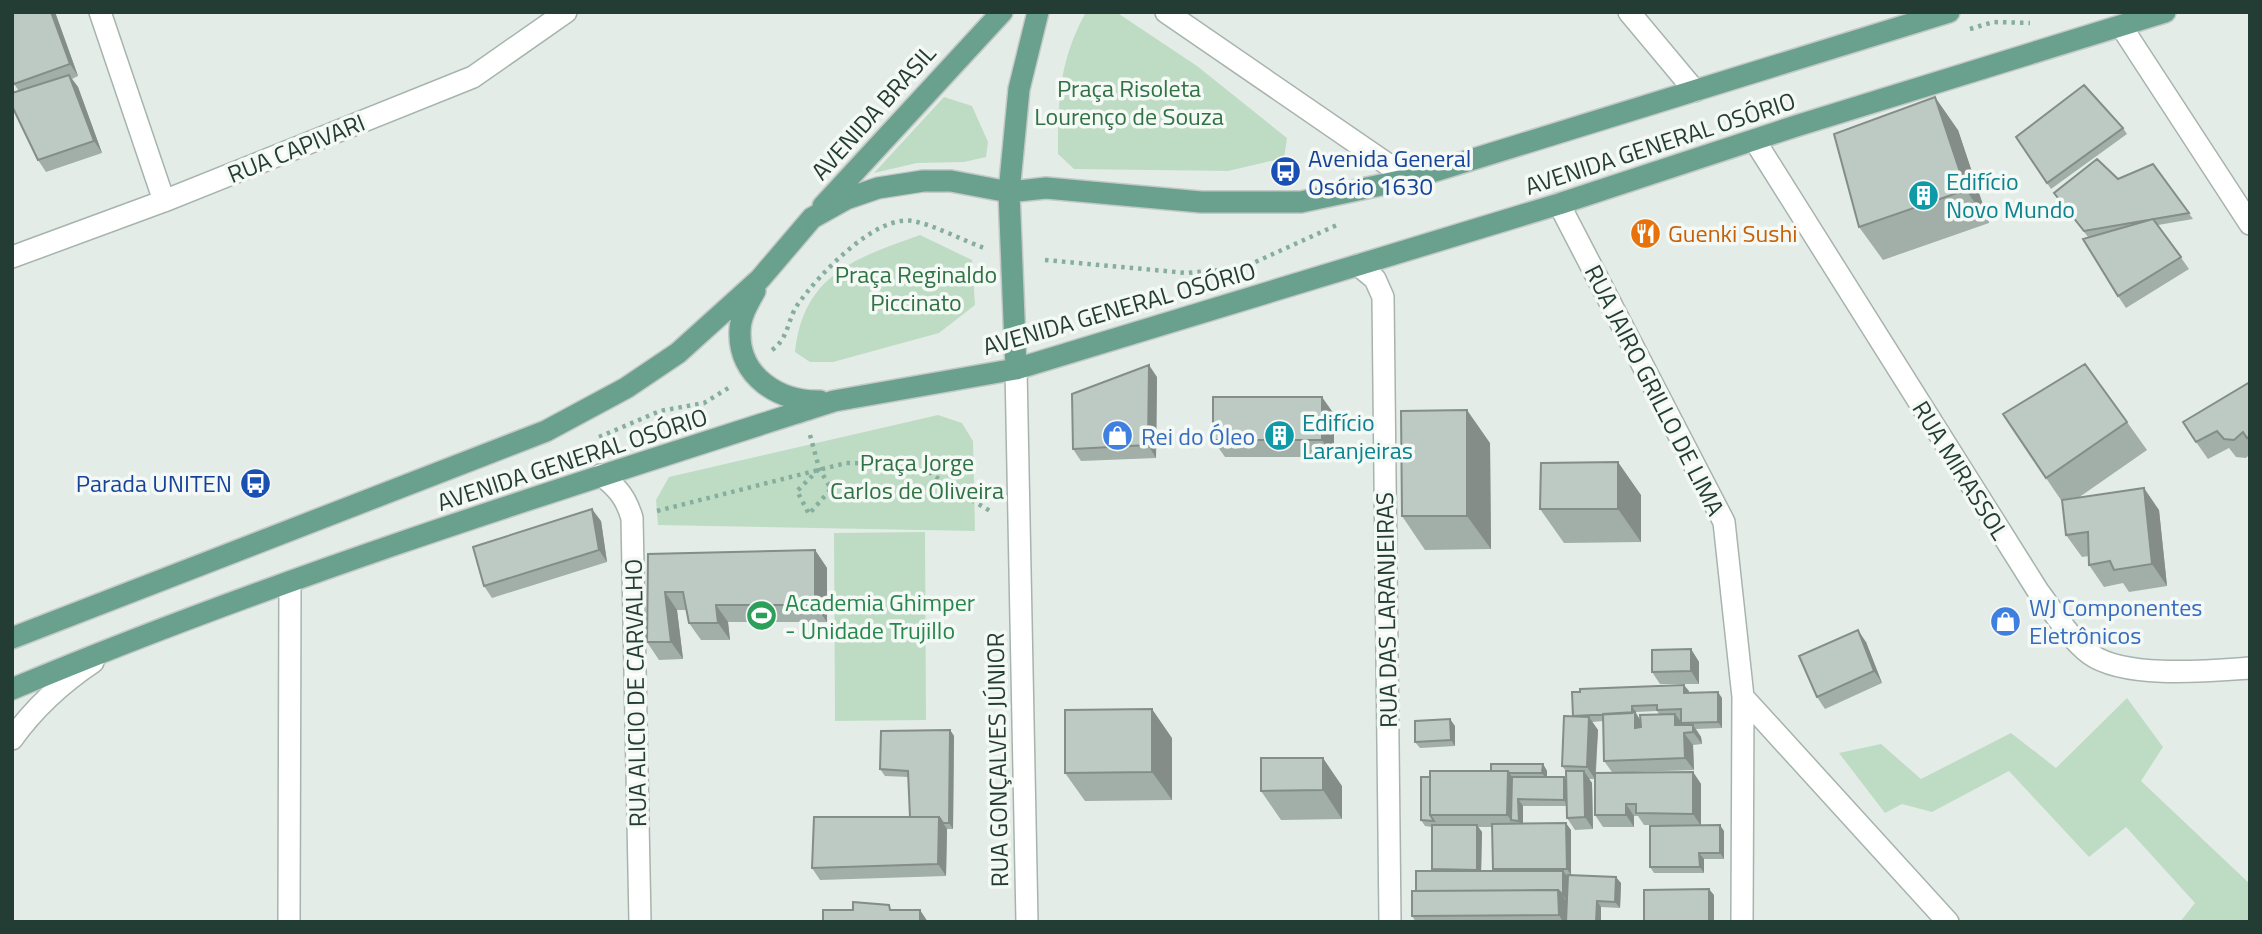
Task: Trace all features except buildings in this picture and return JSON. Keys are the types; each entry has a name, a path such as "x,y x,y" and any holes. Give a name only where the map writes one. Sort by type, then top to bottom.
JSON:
{"main road":[{"name":"AVENIDA BRASIL","path":"812,218 1002,12"},
{"name":"RUA GONÇALVES JÚNIOR","path":"1016,369 1009,192 1020,89 1038,12"},
{"name":"AVENIDA GENERAL OSÓRIO","path":"12,638 546,431 626,388 678,354 760,279 812,218 846,199 878,188 923,181 951,181 1009,192 1046,188 1201,202 1301,202 1409,179 1949,12"},
{"name":"AVENIDA GENERAL OSÓRIO","path":"12,688 121,643 290,583 601,475 834,401 1016,369 1559,204 2118,19 2165,12"},
{"path":"760,279 744,312 739,333 747,360 761,382 780,396 800,402 834,401"}],"street":[{"path":"100,12 164,201"},
{"name":"RUA CAPIVARI","path":"12,257 164,201 473,77 566,12"},
{"path":"1166,12 1409,179"},
{"path":"1629,12 1696,91"},
{"path":"2118,19 2250,224"},
{"name":"RUA MIRASSOL","path":"1755,141 2038,591 2074,639 2091,655 2121,667 2208,671 2250,668"},
{"name":"RUA JAIRO GRILLO DE LIMA","path":"1559,204 1724,522 1743,697 1742,922"},
{"name":"RUA DAS LARANJEIRAS","path":"1358,265 1375,279 1383,297 1390,922"},
{"name":"RUA GONÇALVES JÚNIOR","path":"1016,369 1017,526 1027,922"},
{"name":"RUA ALICIO DE CARVALHO","path":"601,475 617,488 628,502 632,518 640,922"},
{"path":"289,922 290,583"},
{"path":"12,739 58,685 121,643"},
{"path":"1743,697 1948,922"}],"path":[{"path":"772,349 781,343 791,313 812,284 857,243 886,226 911,220 985,248"},
{"path":"590,442 660,411 704,402 737,383"},
{"path":"632,518 819,468 846,463 918,464 956,491 1017,526"},
{"path":"819,468 831,489 809,514 797,491 819,468"}],"green space":[{"name":"Praça Risoleta Lourenço de Souza","path":"1086,12 1116,12 1197,66 1287,138 1284,158 1228,171 1074,169 1058,154 1060,98 1070,47"},
{"path":"944,97 972,106 988,142 986,157 964,162 917,163 874,173"},
{"name":"Praça Reginaldo Piccinato","path":"920,235 972,260 975,305 939,333 833,362 810,362 795,352 800,326 809,304 821,287 836,273 854,262"},
{"name":"Praça Jorge Carlos de Oliveira","path":"938,415 962,423 973,441 975,531 658,525 656,500 669,477"},
{"path":"925,532 926,720 835,721 834,533"},
{"path":"2127,698 2163,747 2141,781 2250,884 2250,922 2180,922 2195,903 2126,827 2089,857 2009,771 1932,812 1902,804 1885,813 1839,753 1881,744 1921,779 2011,733 2056,768"}],"place":[{"name":"Avenida General Osório 1630","path":"1285,172"},
{"name":"Edifício Novo Mundo","path":"1923,195"},
{"name":"Guenki Sushi","path":"1645,233"},
{"name":"Rei do Óleo","path":"1118,436"},
{"name":"Edifício Laranjeiras","path":"1279,436"},
{"name":"Parada UNITEN","path":"255,483"},
{"name":"Academia Ghimper - Unidade Trujillo","path":"762,616"},
{"name":"WJ Componentes Eletrônicos","path":"2006,621"}]}
